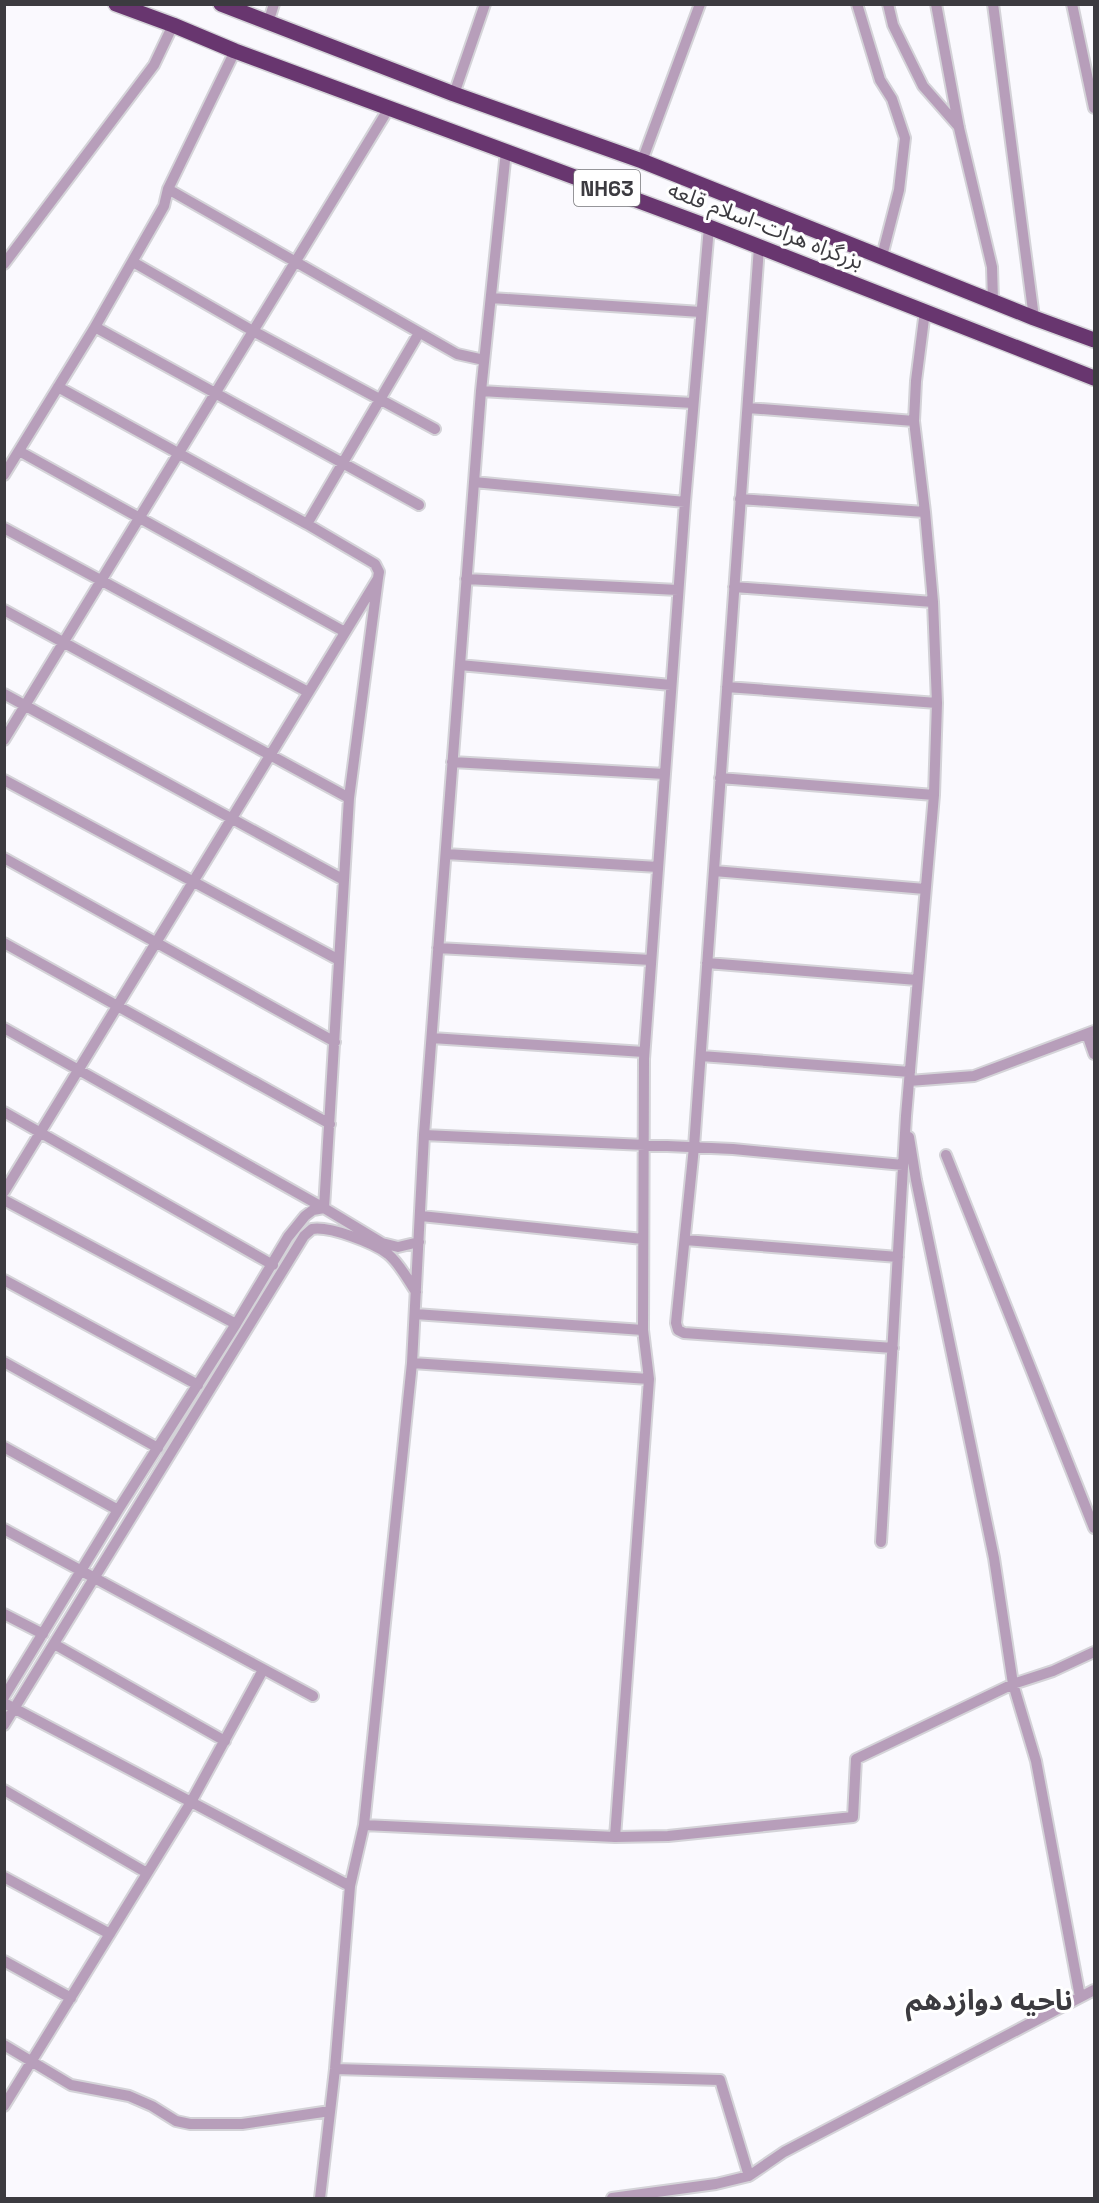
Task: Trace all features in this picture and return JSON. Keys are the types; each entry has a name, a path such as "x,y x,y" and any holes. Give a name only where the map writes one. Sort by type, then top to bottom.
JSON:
{"highway":[{"name":"بزرگراه هرات-اسلام قلعه","path":"116,4 709,227 1095,378"},
{"name":"بزرگراه هرات-اسلام قلعه","path":"221,4 454,94 642,161 1034,318 1095,340"}],"street":[{"path":"268,23 274,4"},
{"path":"454,94 485,4"},
{"path":"642,161 700,4"},
{"path":"857,4 880,80 892,99 905,138 899,190 882,256"},
{"path":"888,4 893,25 923,86 959,128"},
{"path":"936,4 959,128 992,267 993,301"},
{"path":"993,4 1034,318"},
{"path":"1072,4 1095,108"},
{"path":"4,264 154,64 173,25"},
{"path":"4,475 95,327 165,206 168,189 236,51"},
{"path":"4,740 390,108"},
{"path":"320,2199 335,2069 350,1886 364,1825 412,1363 424,1135 466,579 481,391 506,151"},
{"path":"168,189 457,354 484,360"},
{"path":"615,1837 649,1379 643,1330 644,1052 678,590 709,227"},
{"path":"759,247 694,1147 676,1323 678,1330 684,1333 893,1348"},
{"path":"133,262 253,331 435,429"},
{"path":"491,298 701,312"},
{"path":"881,1542 906,1116 934,795 937,703 933,602 914,421 916,381 925,311"},
{"path":"95,327 419,505"},
{"path":"308,524 419,333"},
{"path":"58,387 308,524 375,564 379,572 349,798 324,1208"},
{"path":"481,391 693,403"},
{"path":"748,408 914,421"},
{"path":"19,451 345,632"},
{"path":"474,483 685,502"},
{"path":"740,500 925,512"},
{"path":"4,528 308,692"},
{"path":"4,1192 378,578"},
{"path":"466,579 678,590"},
{"path":"734,587 933,602"},
{"path":"4,610 349,798"},
{"path":"460,665 671,685"},
{"path":"727,687 937,703"},
{"path":"4,694 344,880"},
{"path":"452,762 665,774"},
{"path":"720,778 934,795"},
{"path":"4,780 339,960"},
{"path":"446,854 658,867"},
{"path":"4,858 334,1042"},
{"path":"714,871 926,889"},
{"path":"4,943 330,1124"},
{"path":"438,948 651,960"},
{"path":"707,963 918,981"},
{"path":"4,1028 81,1069 382,1243 398,1247 419,1242"},
{"path":"701,1056 909,1076 974,1076 1091,1032 1095,1054"},
{"path":"432,1038 644,1052"},
{"path":"4,1112 273,1264"},
{"path":"906,1116 918,1192 994,1558 1013,1684 1036,1761 1080,1997"},
{"path":"424,1135 694,1147 903,1165"},
{"path":"946,1155 1095,1528"},
{"path":"4,1200 236,1324"},
{"path":"4,1697 118,1510 299,1222 313,1210 324,1208"},
{"path":"421,1216 644,1239"},
{"path":"4,1725 10,1706 54,1644 308,1232 318,1228 328,1230 379,1248 394,1260 416,1292"},
{"path":"685,1240 898,1257"},
{"path":"4,1280 198,1385"},
{"path":"416,1314 643,1330"},
{"path":"4,1362 158,1448"},
{"path":"412,1363 649,1379"},
{"path":"4,1447 118,1510"},
{"path":"4,1529 313,1696"},
{"path":"4,1614 43,1634"},
{"path":"54,1644 225,1741"},
{"path":"364,1825 615,1837 668,1836 853,1817 856,1759 1013,1684 1053,1671 1095,1652"},
{"path":"4,2106 191,1802 263,1670"},
{"path":"10,1706 350,1886"},
{"path":"4,1790 147,1873"},
{"path":"4,1877 110,1934"},
{"path":"4,1961 71,1998"},
{"path":"612,2199 716,2184 749,2176 784,2152 1095,1990"},
{"path":"4,2045 71,2085 129,2096 152,2106 176,2121 190,2124 242,2124 330,2111"},
{"path":"335,2069 720,2080 749,2176"}],"district":[{"name":"ناحیه دوازدهم","path":"989,2000"}]}
